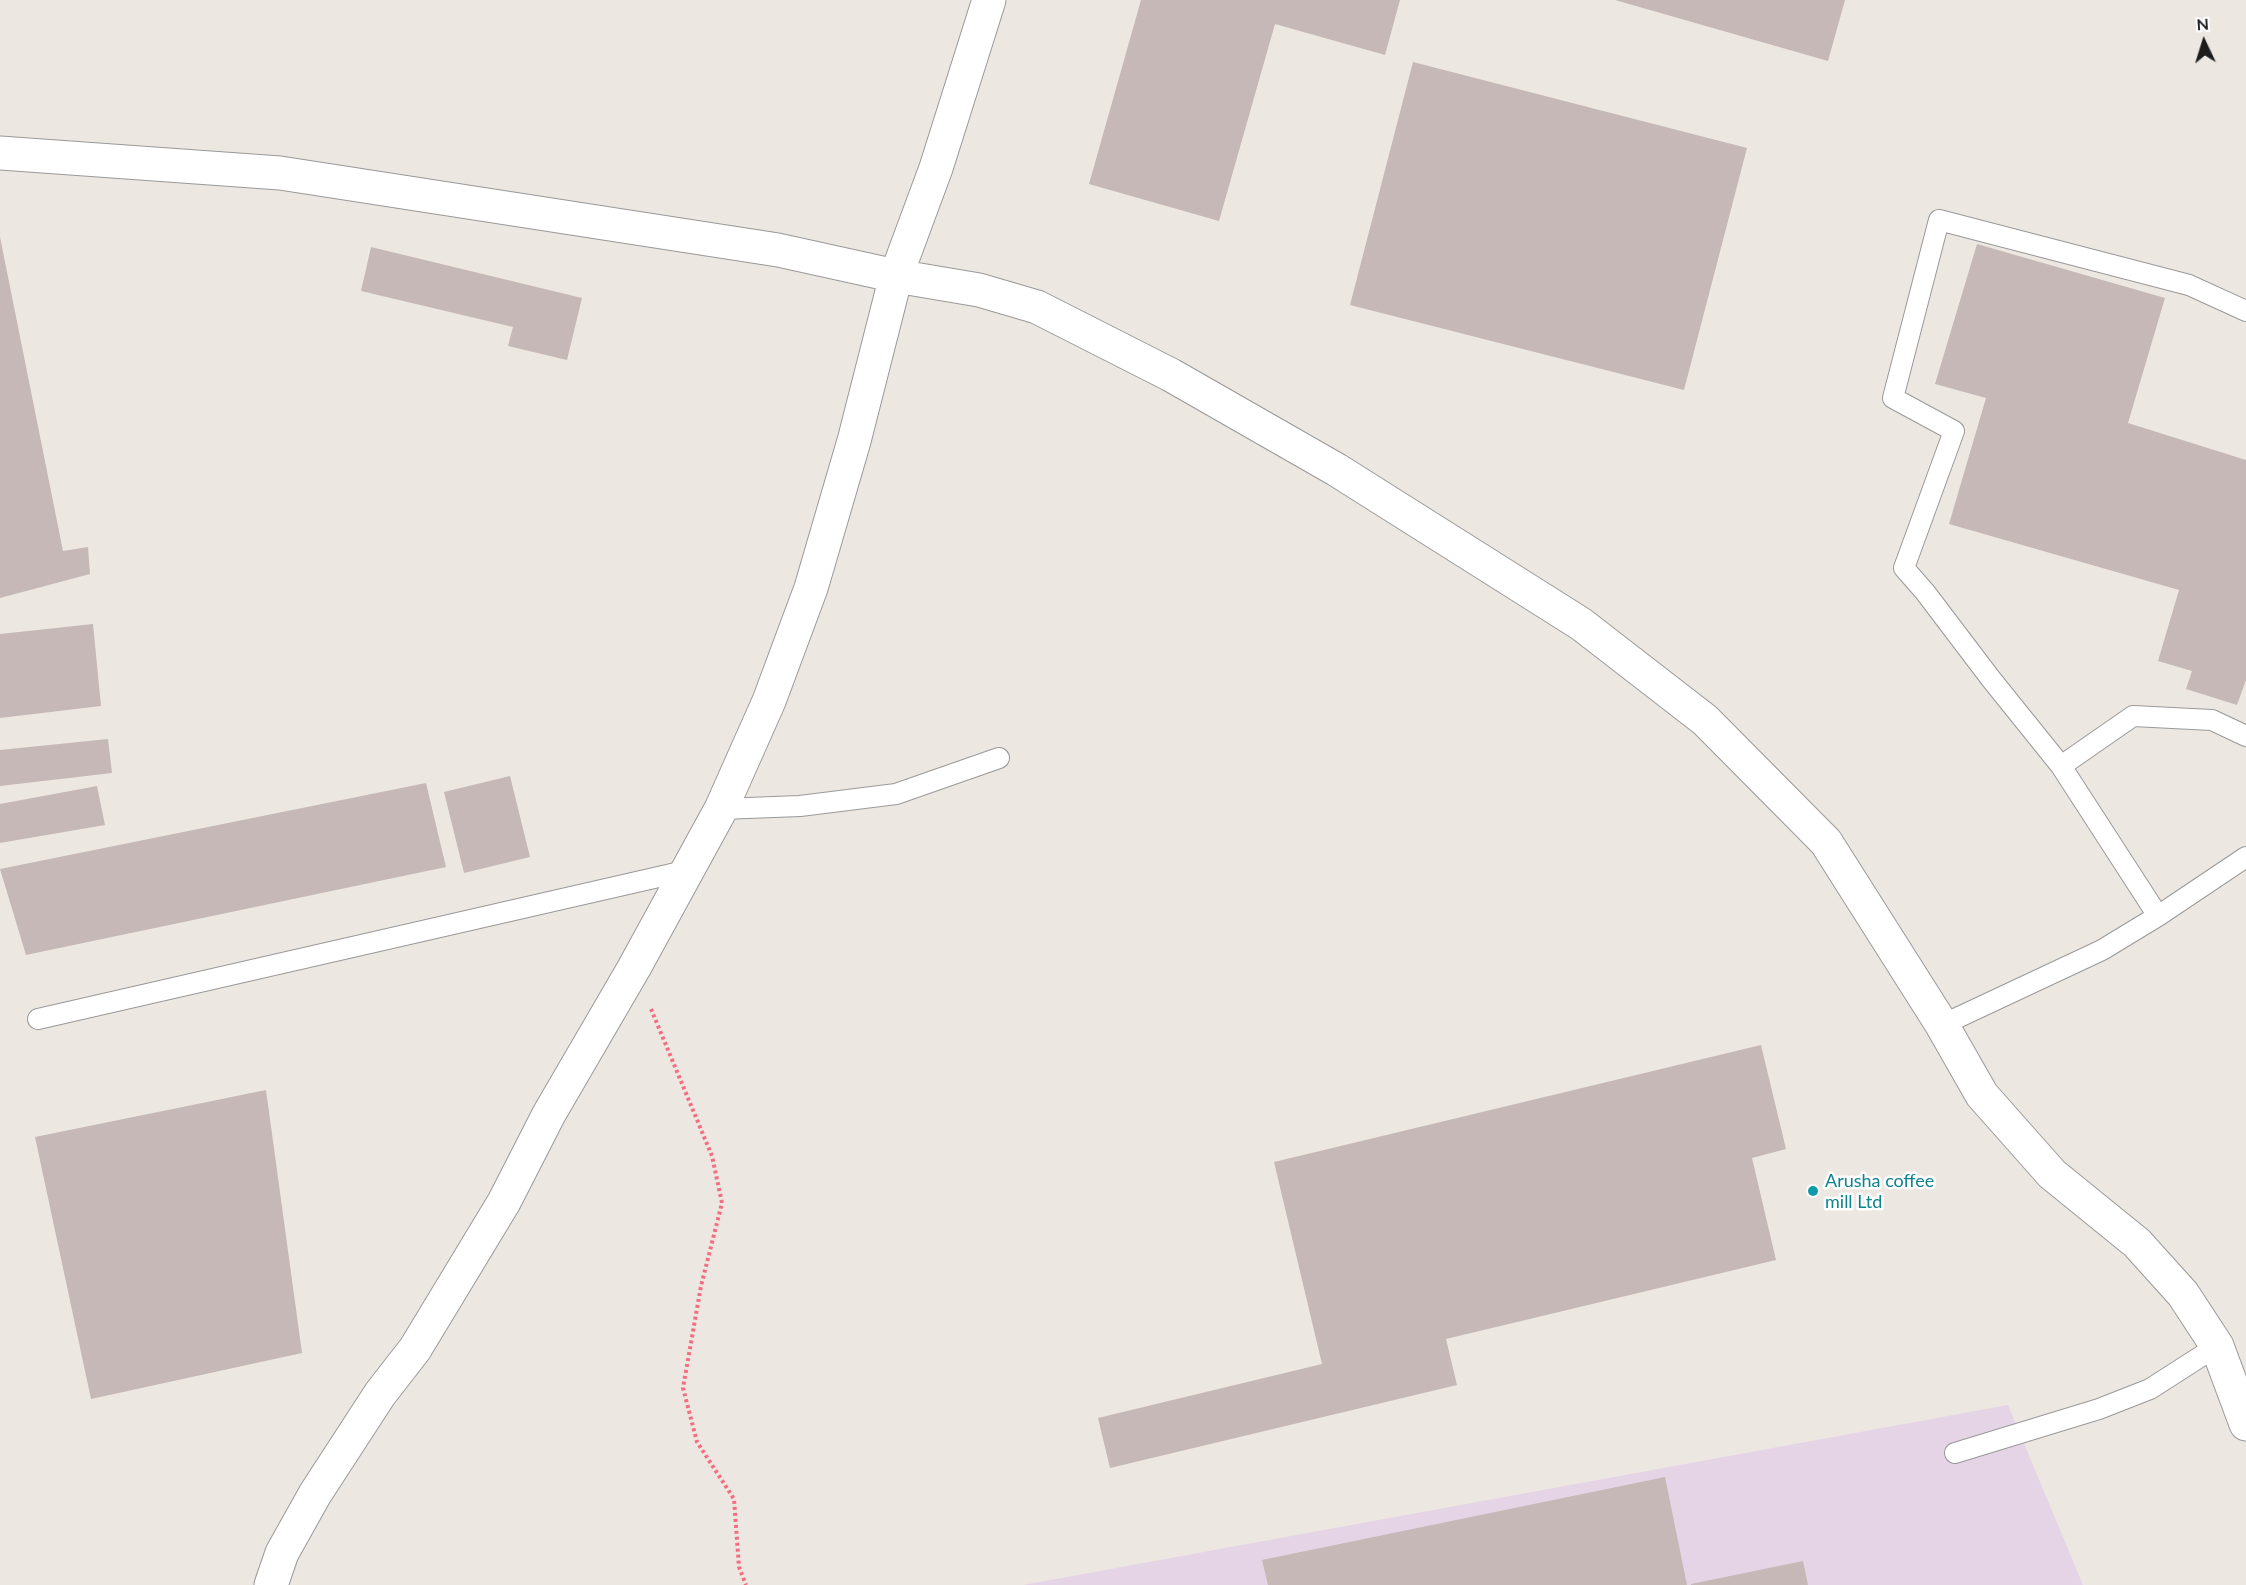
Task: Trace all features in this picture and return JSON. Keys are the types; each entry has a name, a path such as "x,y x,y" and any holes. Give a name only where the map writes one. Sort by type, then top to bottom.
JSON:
{"street":[{"path":"271,1585 282,1553 315,1494 380,1394 415,1348 504,1202 549,1114 634,968 721,809 769,701 811,588 854,441 896,276 936,168 989,0"},
{"path":"0,153 280,173 778,250 896,276 979,290 1037,308 1161,369 1337,470 1581,624 1705,720 1826,842 1942,1025 1982,1095 2052,1174 2137,1243 2183,1294 2217,1346 2246,1424"}],"lane":[{"path":"2158,916 2061,766 1904,568 1954,430 1893,398 1939,220 2189,285 2246,311"},
{"path":"2061,766 2133,716 2212,720 2246,736"},
{"path":"721,809 800,806 896,794 999,759"},
{"path":"1942,1025 2102,950 2158,916 2246,857"},
{"path":"38,1018 688,870"},
{"path":"1956,1454 2099,1409 2150,1389 2217,1346"}],"path":[{"path":"634,968 712,1156 722,1203 701,1286 683,1388 697,1442 734,1499 739,1567 746,1585"}],"shaded area":[{"path":"2008,1405 2083,1585 1023,1585"}],"building":[{"path":"1141,0 1400,0 1385,55 1275,24 1219,221 1089,184"},
{"path":"1615,0 1845,0 1828,61"},
{"path":"1413,62 1747,148 1684,390 1350,305"},
{"path":"0,237 63,551 88,547 90,574 0,598"},
{"path":"1977,244 2165,298 2128,423 2246,460 2246,680 2237,705 2186,689 2192,671 2158,661 2179,590 1949,524 1986,398 1935,384"},
{"path":"371,247 582,298 567,360 508,346 513,327 361,291"},
{"path":"93,624 101,706 0,718 0,634"},
{"path":"108,739 112,773 0,786 0,750"},
{"path":"510,776 530,857 464,873 444,792"},
{"path":"426,783 446,867 26,955 0,869"},
{"path":"97,786 105,825 0,843 0,804"},
{"path":"1761,1045 1786,1149 1752,1158 1776,1260 1446,1339 1457,1385 1110,1468 1098,1418 1322,1364 1274,1162"},
{"path":"266,1090 302,1353 91,1399 35,1137"},
{"path":"1665,1477 1687,1585 1268,1585 1262,1560"},
{"path":"1803,1561 1808,1585 1691,1585 1691,1584"}],"place":[{"name":"Arusha coffee mill Ltd","path":"1813,1191"}]}
